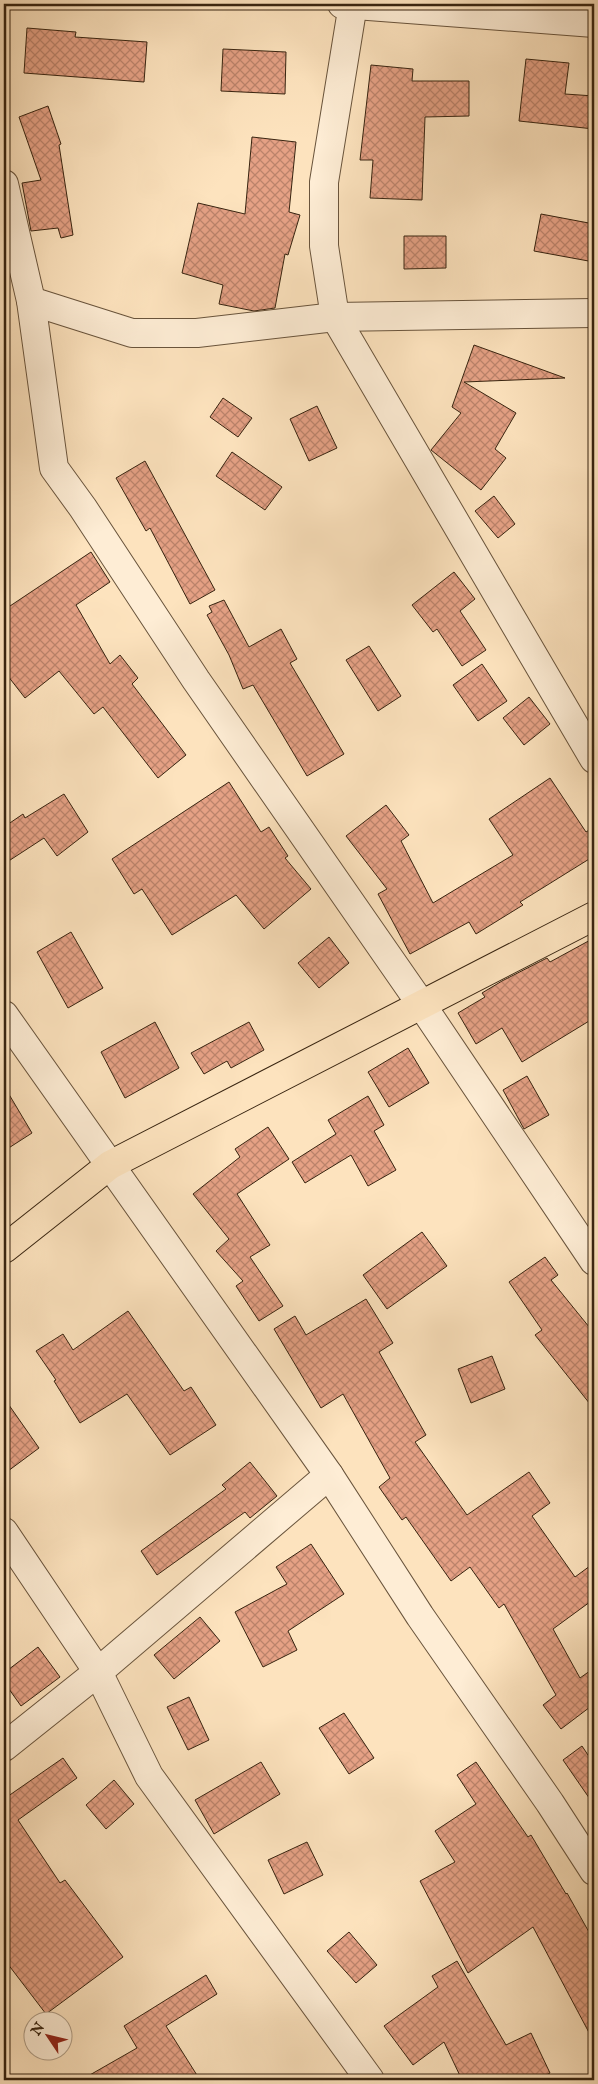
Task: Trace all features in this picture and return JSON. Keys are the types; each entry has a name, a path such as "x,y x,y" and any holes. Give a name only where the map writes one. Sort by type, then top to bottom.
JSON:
{"main road":[{"path":"4,1249 110,1165 594,916"}],"street":[{"path":"594,22 349,4 324,182 324,246 335,317 594,759"},
{"path":"4,184 31,301 54,468 196,680 421,1004 594,1261"},
{"path":"31,301 132,332 197,334 335,317 594,313"},
{"path":"4,1015 329,1475 420,1616 550,1802 594,1871"},
{"path":"4,1747 98,1672 329,1475"},
{"path":"4,1532 98,1672 149,1776 370,2080"}],"building":[{"path":"27,28 76,32 75,37 147,42 144,82 24,73"},
{"path":"223,49 286,52 285,94 221,91"},
{"path":"526,59 569,63 565,94 594,96 594,129 519,121"},
{"path":"371,65 413,69 412,81 469,81 469,116 425,117 422,200 370,198 373,160 360,160"},
{"path":"48,106 61,144 59,145 73,235 61,238 58,228 31,231 22,183 41,180 19,117"},
{"path":"252,137 296,142 289,212 300,215 288,255 285,254 275,308 254,311 219,304 223,285 182,273 198,203 245,214"},
{"path":"541,214 594,224 594,262 534,251"},
{"path":"404,236 446,236 446,268 404,269"},
{"path":"474,345 565,378 464,382 516,413 495,449 506,458 481,490 431,450 461,413 452,407"},
{"path":"223,398 252,418 238,437 210,417"},
{"path":"317,406 337,448 309,461 290,419"},
{"path":"232,452 282,487 265,510 216,476"},
{"path":"145,461 215,590 190,604 150,528 146,531 116,478"},
{"path":"494,496 515,524 498,538 475,511"},
{"path":"91,552 110,582 76,605 110,664 120,655 138,678 132,684 186,755 158,778 103,707 94,714 59,671 25,698 4,671 4,610"},
{"path":"454,572 475,599 460,611 486,650 462,666 437,629 433,632 412,605"},
{"path":"224,600 249,647 281,629 297,659 290,663 344,754 307,776 253,685 243,689 229,655 207,615 212,612 209,606"},
{"path":"369,646 401,696 378,711 346,660"},
{"path":"482,664 507,701 478,721 453,685"},
{"path":"529,697 550,724 524,745 503,718"},
{"path":"550,778 586,832 594,827 594,856 520,902 523,905 476,934 469,922 410,954 378,894 387,889 346,836 386,805 409,835 401,841 433,903 513,855 489,819"},
{"path":"229,782 261,832 269,827 288,856 285,858 311,889 264,929 236,895 172,935 142,889 134,894 112,859"},
{"path":"64,794 88,832 57,856 44,838 4,864 4,827 23,814 25,818"},
{"path":"71,932 103,988 68,1008 37,952"},
{"path":"329,937 349,963 319,988 298,963"},
{"path":"594,938 594,1018 522,1062 502,1028 476,1044 458,1013 485,997 482,993 502,981 547,958 550,962"},
{"path":"155,1022 179,1068 125,1098 101,1052"},
{"path":"249,1022 264,1050 231,1068 227,1061 204,1074 191,1053"},
{"path":"408,1048 429,1083 389,1107 368,1072"},
{"path":"527,1076 549,1115 524,1129 503,1090"},
{"path":"4,1086 32,1133 4,1151"},
{"path":"368,1096 384,1125 374,1131 396,1170 368,1186 351,1155 305,1183 292,1162 336,1134 328,1120"},
{"path":"268,1127 289,1159 237,1194 270,1245 250,1257 283,1306 259,1321 236,1286 243,1281 216,1251 229,1239 193,1194 240,1157 235,1149"},
{"path":"422,1232 447,1266 387,1309 363,1275"},
{"path":"545,1257 558,1275 551,1280 594,1333 594,1409 535,1335 542,1330 509,1282"},
{"path":"366,1299 393,1343 379,1352 426,1435 415,1442 467,1515 529,1472 550,1503 532,1516 575,1577 594,1563 594,1599 553,1629 580,1678 594,1668 594,1704 561,1729 543,1705 556,1695 504,1604 499,1608 470,1567 451,1581 406,1517 402,1520 379,1487 390,1478 343,1394 321,1408 274,1329 295,1316 306,1335"},
{"path":"128,1311 184,1391 191,1387 216,1425 170,1455 127,1394 80,1423 54,1381 56,1380 36,1351 63,1334 73,1350"},
{"path":"492,1356 505,1389 471,1403 458,1369"},
{"path":"4,1398 39,1448 4,1474"},
{"path":"250,1462 277,1496 250,1518 245,1512 157,1575 141,1551 226,1489 222,1485"},
{"path":"311,1544 344,1594 288,1631 297,1650 263,1667 235,1612 287,1584 276,1567"},
{"path":"200,1617 220,1641 174,1679 154,1655"},
{"path":"38,1647 60,1677 21,1706 4,1682 4,1673"},
{"path":"189,1697 209,1740 188,1750 167,1707"},
{"path":"344,1713 374,1758 349,1774 319,1728"},
{"path":"582,1746 594,1764 594,1805 563,1760"},
{"path":"63,1758 77,1778 18,1820 60,1883 65,1880 123,1957 49,2012 44,2012 4,1959 4,1799"},
{"path":"261,1762 280,1794 214,1834 195,1800"},
{"path":"476,1762 528,1837 531,1835 594,1941 594,2042 533,1927 468,1973 420,1881 455,1862 435,1831 476,1804 457,1775"},
{"path":"114,1780 134,1804 106,1829 86,1805"},
{"path":"307,1842 323,1875 284,1894 268,1860"},
{"path":"349,1932 377,1965 356,1983 327,1951"},
{"path":"457,1961 506,2045 531,2033 550,2073 536,2080 462,2080 444,2042 413,2065 384,2026 438,1987 432,1976"},
{"path":"206,1975 217,1994 166,2026 200,2080 81,2080 137,2048 124,2026"}]}
